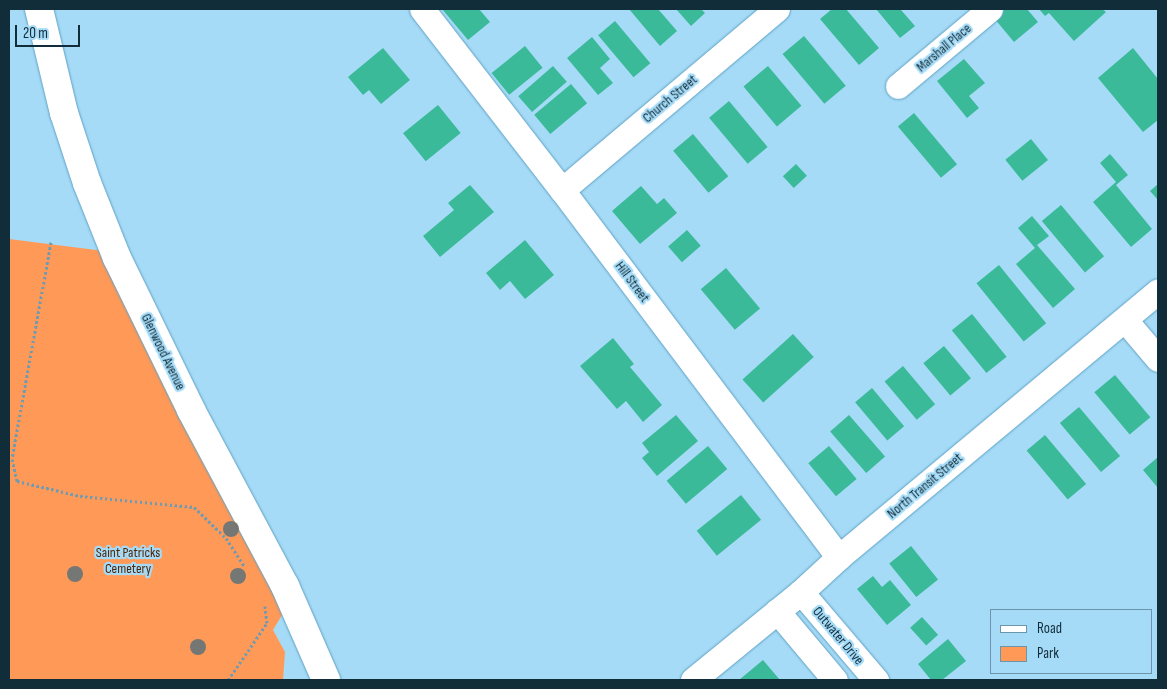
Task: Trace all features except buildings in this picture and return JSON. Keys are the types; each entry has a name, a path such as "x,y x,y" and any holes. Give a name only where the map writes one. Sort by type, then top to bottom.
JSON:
{"street":[{"name":"Glenwood Avenue","path":"39,9 64,113 87,183 118,258 191,410 285,586 326,680"},
{"name":"Hill Street","path":"422,9 562,190 839,558"},
{"name":"Church Street","path":"562,190 777,9"},
{"name":"Marshall Place","path":"898,86 990,9"},
{"name":"North Transit Street","path":"693,680 801,592 1158,291"},
{"path":"1125,320 1158,359"},
{"name":"Outwater Drive","path":"801,592 876,680"},
{"path":"777,611 835,680"}],"path":[{"path":"50,242 12,458 17,481 80,496 194,507 226,538 245,568"},
{"path":"228,680 267,624 264,597"}],"green space":[{"name":"Saint Patricks Cemetery","path":"9,239 104,251 285,610 273,630 285,652 283,680 9,680"}]}
